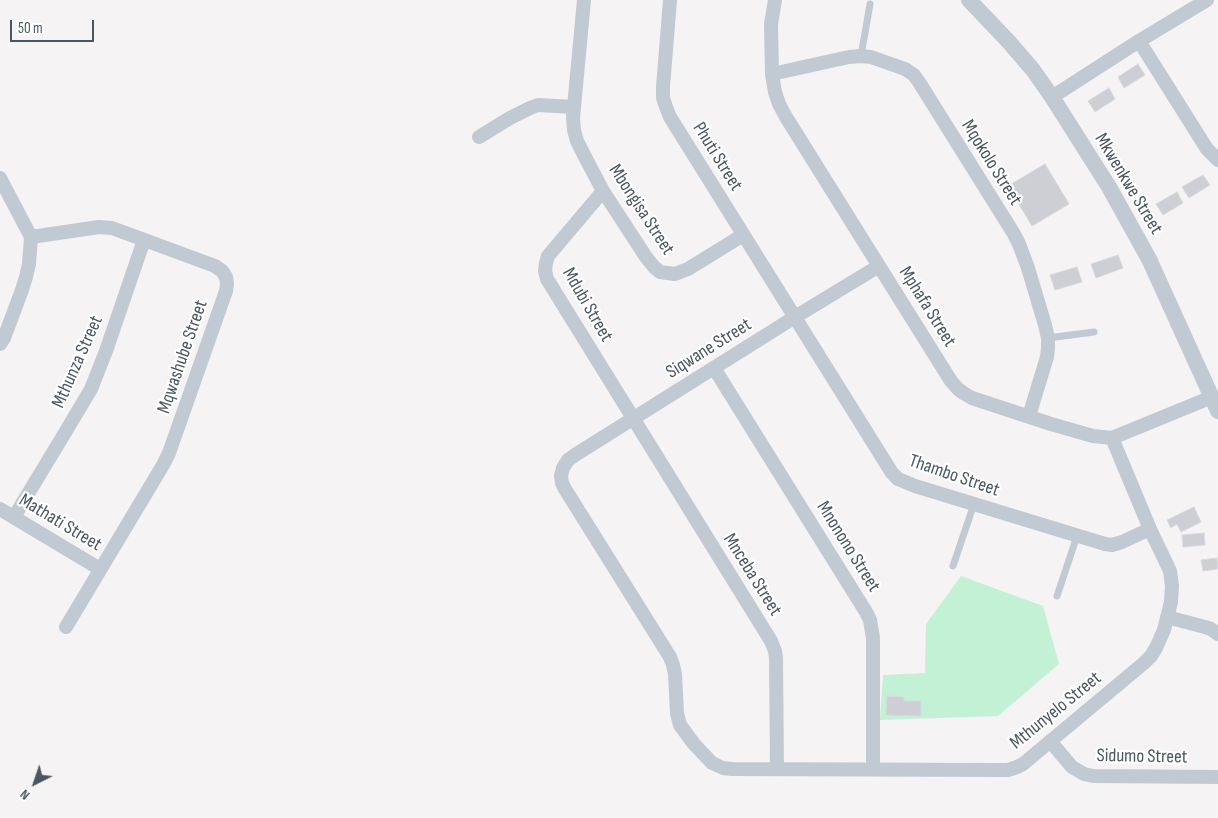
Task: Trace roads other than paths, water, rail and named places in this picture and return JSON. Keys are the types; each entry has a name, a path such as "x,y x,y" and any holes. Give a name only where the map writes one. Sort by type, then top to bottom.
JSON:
{"street":[{"name":"Mbongisa Street","path":"584,0 573,118 574,130 577,141 603,191 646,257 660,272 681,273 743,235"},
{"name":"Phuti Street","path":"670,0 663,87 663,98 666,107 677,129 795,317"},
{"name":"Mphafa Street","path":"775,0 771,24 772,74 775,92 786,117 958,389 972,398 1079,433 1112,438 1215,404"},
{"name":"Mkwenkwe Street","path":"969,0 1033,70 1109,188 1149,259 1215,404"},
{"path":"1052,97 1207,0"},
{"path":"1139,41 1206,149 1218,160"},
{"name":"Mqokolo Street","path":"772,74 848,57 861,56 871,57 905,69 914,75 1019,244 1028,268 1048,338 1047,357 1030,416"},
{"path":"479,137 530,108 538,106 574,107"},
{"path":"0,178 31,238 26,277 5,320 4,338 0,344"},
{"name":"Mdubi Street","path":"603,191 552,250 548,256 545,271 552,288 634,418"},
{"name":"Mqwashube Street","path":"31,238 99,227 112,228 215,266 222,271 226,277 227,284 169,453 154,482 66,627"},
{"name":"Mthunza Street","path":"14,517 91,388 106,351 144,240"},
{"name":"Siqwane Street","path":"712,762 690,740 680,725 677,713 674,665 565,489 561,476 562,468 575,455 879,266"},
{"name":"Thambo Street","path":"795,317 892,474 905,483 1105,544 1122,542 1150,529"},
{"name":"Mnonono Street","path":"714,368 870,620 873,638 873,770"},
{"name":"Mnceba Street","path":"634,418 771,641 776,658 777,769"},
{"name":"Mthunyelo Street","path":"712,762 723,768 732,769 873,770 1008,770 1023,764 1151,656 1161,638 1167,617 1172,577 1112,438"},
{"name":"Mathati Street","path":"0,509 100,569"},
{"path":"1167,617 1205,627 1218,634"},
{"name":"Sidumo Street","path":"1050,741 1072,767 1084,774 1094,776 1218,777"}],"lane":[{"path":"861,56 870,4"},
{"path":"1048,338 1094,332"},
{"path":"953,566 974,504"},
{"path":"1057,596 1078,536"}]}
